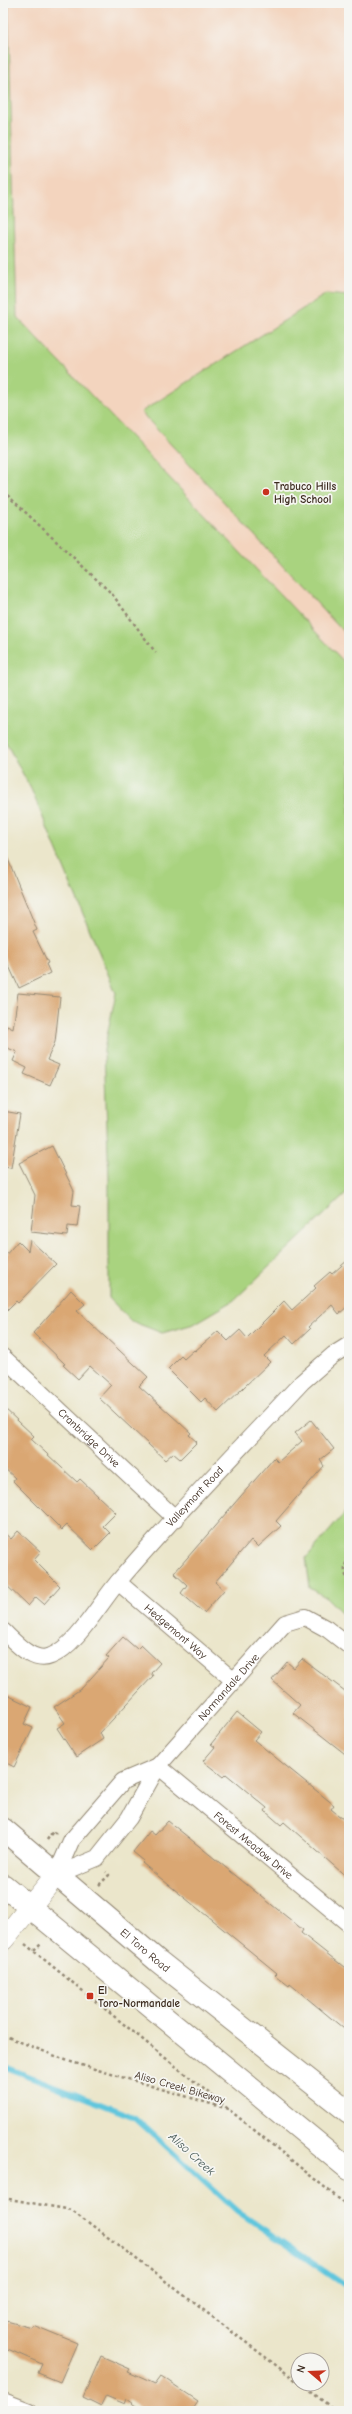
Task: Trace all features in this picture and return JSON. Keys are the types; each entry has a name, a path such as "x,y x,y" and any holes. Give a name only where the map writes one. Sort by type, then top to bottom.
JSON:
{"main road":[{"name":"El Toro Road","path":"3,1828 158,1961 349,2112"},
{"path":"3,1885 349,2168"}],"street":[{"name":"Valleymont Road","path":"3,1631 28,1653 40,1658 50,1657 71,1641 118,1582 302,1382 333,1355 349,1345"},
{"name":"Cranbridge Drive","path":"3,1357 176,1518"},
{"name":"Hedgemont Way","path":"118,1582 233,1680"},
{"name":"Normandale Drive","path":"56,1875 97,1858 129,1818 158,1766 285,1622 305,1617 327,1629 349,1646"},
{"name":"Normandale Drive","path":"3,1940 56,1875 71,1840 123,1781 158,1766"},
{"name":"Forest Meadow Drive","path":"158,1766 349,1924"},
{"path":"3,2401 29,2411"}],"path":[{"path":"3,492 112,594 156,653"},
{"path":"349,1557 345,1564 345,1576 349,1581"},
{"path":"34,1951 230,2110"},
{"name":"Aliso Creek Bikeway","path":"3,2035 68,2061 230,2110 349,2207"},
{"path":"3,2198 72,2210 290,2376"},
{"path":"311,2392 336,2411"}],"shaded area":[{"name":"Trabuco Hills High School","path":"8,3 349,3 349,667 17,317"}],"green space":[{"path":"3,3 8,3 17,317 349,667 349,1191 233,1301 194,1324 162,1333 131,1321 109,1298 109,1179 104,1050 116,993 31,789 3,737"},
{"path":"326,294 349,296 349,638 141,412"},
{"path":"349,1508 349,1620 327,1598 310,1588 306,1558"}],"building":[{"path":"3,847 37,930 33,932 48,963 46,964 50,973 19,988 3,953"},
{"path":"18,993 60,997 55,1042 47,1060 59,1065 50,1085 24,1074 27,1068 13,1061 17,1052 3,1046 3,1036 7,1026 13,1029"},
{"path":"3,1111 20,1114 11,1168 3,1167"},
{"path":"52,1146 74,1191 72,1205 80,1206 77,1227 68,1226 67,1236 31,1232 35,1195 19,1163"},
{"path":"30,1240 56,1264 18,1303 16,1301 3,1314 3,1258 18,1241 28,1251"},
{"path":"349,1259 349,1305 339,1314 332,1305 308,1327 310,1329 294,1344 286,1335 264,1356 270,1362 218,1412 205,1398 201,1402 168,1369 181,1356 184,1359 218,1331 228,1341 240,1330 247,1338 284,1301 292,1310 316,1288 314,1286 330,1272 332,1274"},
{"path":"71,1290 85,1304 77,1311 148,1377 139,1386 191,1433 189,1435 197,1442 180,1459 173,1453 165,1460 99,1398 111,1385 90,1366 78,1379 33,1333"},
{"path":"3,1407 34,1436 31,1439 77,1482 80,1479 116,1513 103,1526 110,1533 93,1550 67,1525 62,1530 13,1481 15,1478 3,1467"},
{"path":"311,1420 334,1449 320,1460 324,1466 276,1521 281,1526 258,1547 251,1540 215,1582 224,1590 204,1613 181,1593 187,1585 174,1573 274,1458 278,1462 302,1441 295,1433"},
{"path":"18,1531 41,1552 34,1560 60,1586 44,1604 36,1597 28,1606 3,1582 3,1532 11,1539"},
{"path":"123,1637 137,1649 141,1645 160,1663 151,1673 153,1676 100,1733 103,1739 76,1757 57,1728 65,1723 54,1707 82,1688 109,1658 106,1656"},
{"path":"302,1659 349,1694 349,1757 293,1713 300,1705 272,1680 287,1662 294,1668"},
{"path":"3,1693 32,1707 24,1724 33,1728 14,1767 3,1761"},
{"path":"237,1712 261,1732 254,1740 334,1805 331,1809 349,1824 349,1879 284,1822 281,1825 265,1811 267,1808 226,1774 223,1777 203,1761 215,1747 211,1744"},
{"path":"168,1821 303,1930 301,1933 349,1971 349,2033 290,1984 289,1986 275,1975 277,1973 142,1863 144,1861 133,1852 150,1831 155,1835"},
{"path":"3,2320 32,2328 33,2325 77,2343 60,2382 38,2373 42,2364 3,2347"},
{"path":"101,2356 130,2369 128,2372 155,2384 161,2376 198,2401 191,2411 144,2411 127,2399 125,2404 106,2396 101,2406 83,2397"}],"waterway":[{"name":"Aliso Creek","path":"3,2066 134,2117 237,2211 349,2288"}],"place":[{"name":"Trabuco Hills High School","path":"266,492"},
{"name":"El Toro-Normandale","path":"90,1996"}]}
